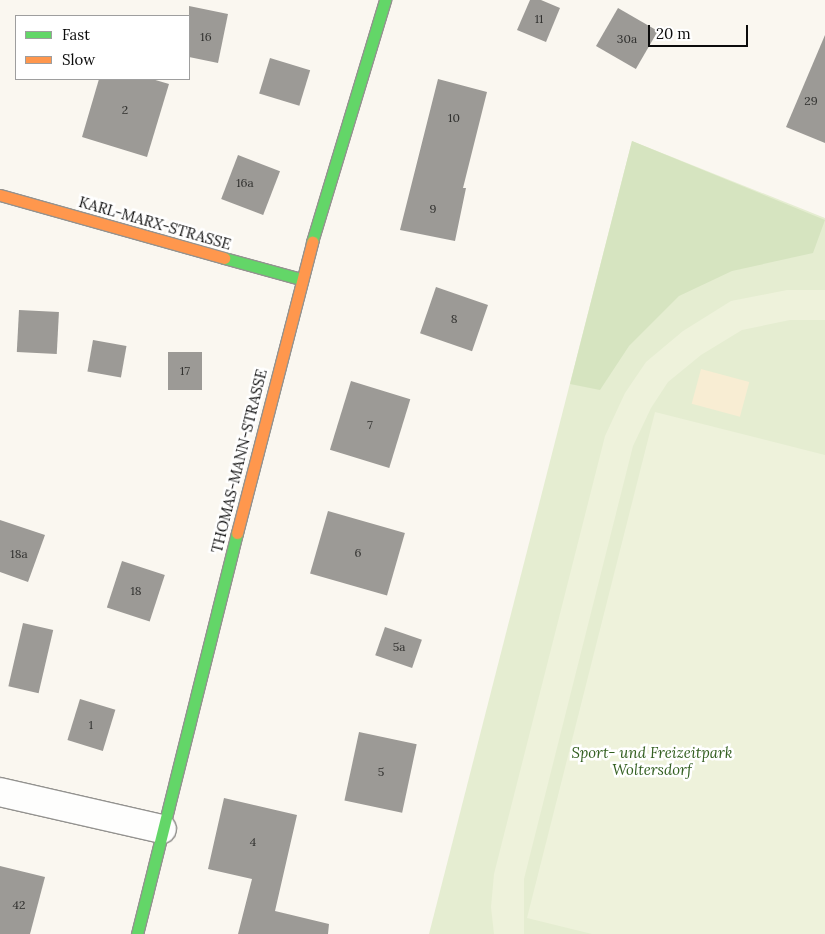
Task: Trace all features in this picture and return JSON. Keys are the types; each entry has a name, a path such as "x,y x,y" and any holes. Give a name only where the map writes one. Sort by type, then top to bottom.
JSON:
{"street":[{"name":"THOMAS-MANN-STRASSE","path":"137,934 301,279 385,0"},
{"name":"KARL-MARX-STRASSE","path":"0,195 301,279"},
{"path":"0,792 162,829"}],"green space":[{"name":"Sport- und Freizeitpark Woltersdorf","path":"632,141 825,218 825,934 429,934"},
{"path":"632,141 825,220 813,253 732,271 679,296 629,346 600,390 570,384"},
{"path":"787,290 825,290 825,320 790,320 742,330 701,355 668,382 651,408 633,446 524,879 524,934 494,934 491,907 494,874 605,436 625,393 646,362 683,331 731,301"},
{"path":"655,412 825,455 825,934 592,934 527,918"}],"sand":[{"path":"701,369 749,382 740,417 692,404"}],"building":[{"path":"530,0 541,0 560,8 546,42 517,30"},
{"path":"189,6 228,14 218,63 190,57"},
{"path":"618,8 658,31 636,69 596,46"},
{"path":"825,35 825,143 786,127"},
{"path":"270,58 310,70 299,106 259,93"},
{"path":"438,79 487,92 463,188 466,188 455,241 400,230"},
{"path":"99,80 155,80 169,84 147,157 82,137"},
{"path":"238,155 280,171 263,215 221,199"},
{"path":"436,287 488,305 472,351 420,333"},
{"path":"19,310 59,312 57,354 17,352"},
{"path":"93,340 126,346 121,377 87,372"},
{"path":"168,352 202,352 202,390 168,390"},
{"path":"351,381 410,399 389,468 330,450"},
{"path":"328,511 405,533 387,596 310,573"},
{"path":"0,520 45,535 28,582 0,572"},
{"path":"122,561 165,575 150,622 107,608"},
{"path":"23,623 53,630 39,693 8,686"},
{"path":"385,627 422,640 412,668 375,655"},
{"path":"80,699 115,710 103,751 67,740"},
{"path":"359,732 417,744 402,813 344,800"},
{"path":"224,798 297,815 275,911 329,924 328,934 238,934 252,879 208,869"},
{"path":"0,866 45,877 30,934 0,934"}],"traffic: fast":[{"path":"312,242 385,0"},
{"path":"224,258 301,279"},
{"path":"137,934 237,533"}],"traffic: slow":[{"path":"0,195 224,258"},
{"path":"237,533 312,242"}]}
